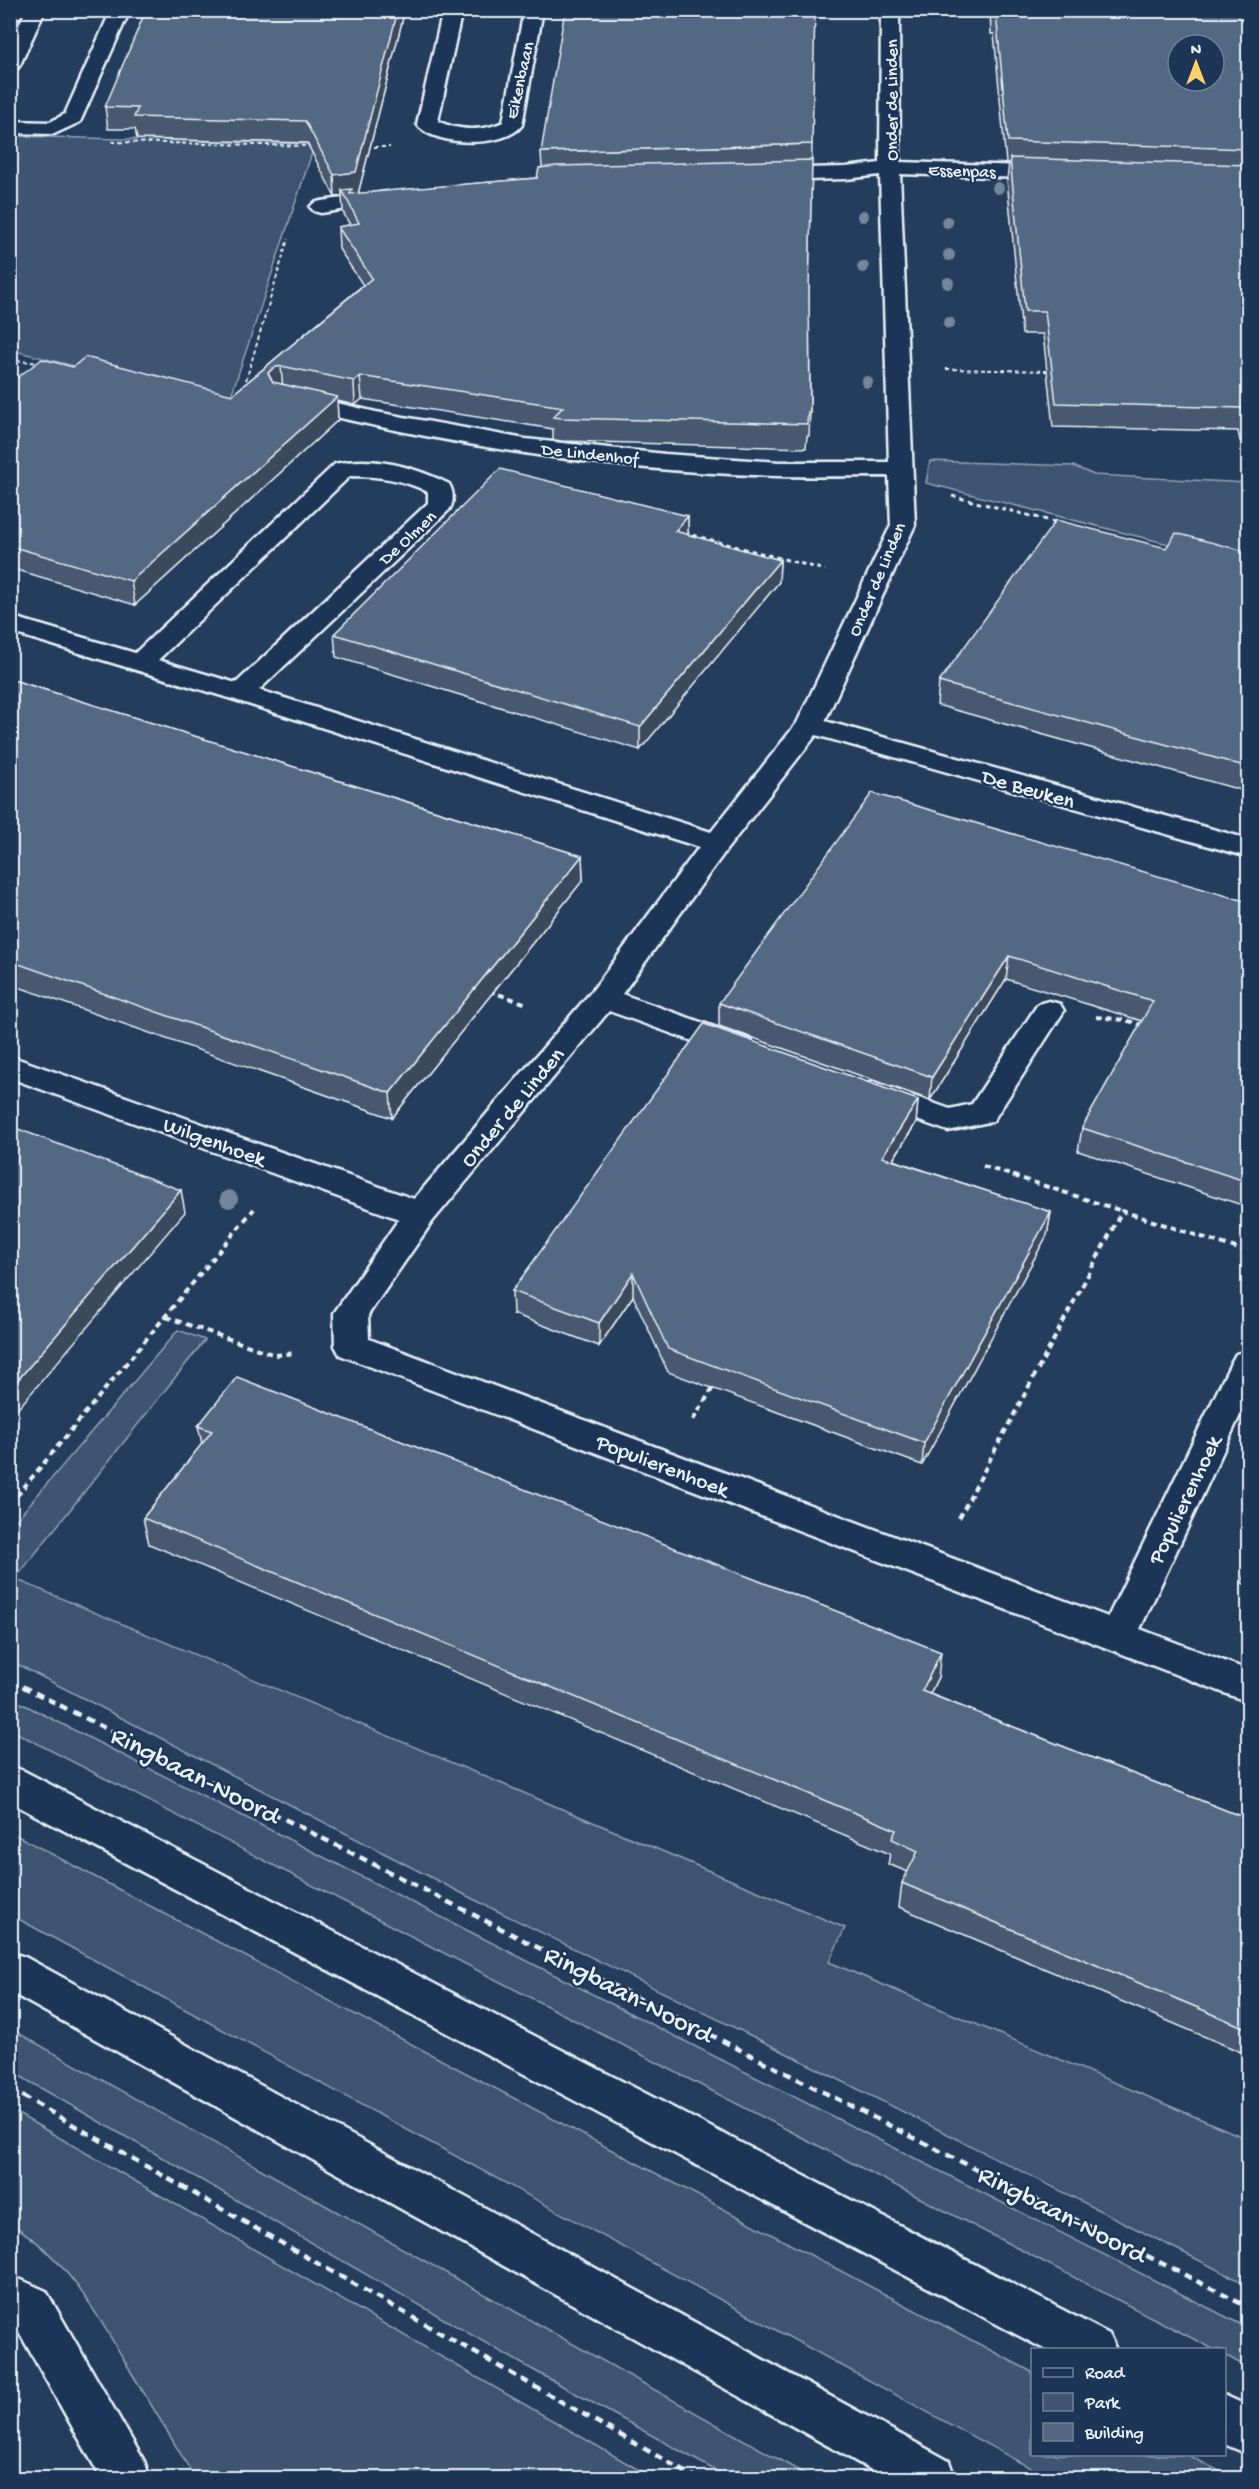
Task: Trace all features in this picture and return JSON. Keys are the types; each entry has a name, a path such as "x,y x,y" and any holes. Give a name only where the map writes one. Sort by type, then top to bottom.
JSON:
{"street":[{"path":"10,65 36,10"},
{"path":"10,127 54,128 73,118 121,10"},
{"name":"Eikenbaan","path":"453,10 427,124 447,134 494,135 512,125 534,10"},
{"name":"Onder de Linden","path":"420,1214 603,998 717,843 810,725 903,525 891,168 890,10"},
{"path":"747,175 846,173 891,168"},
{"name":"Essenpas","path":"891,168 1070,174"},
{"path":"321,207 409,195"},
{"name":"De Lindenhof","path":"284,398 376,418 548,448 664,461 901,476"},
{"name":"De Olmen","path":"140,663 344,469 381,468 418,477 440,489 440,505 241,693"},
{"path":"10,624 241,693 717,843"},
{"name":"De Beuken","path":"810,725 1248,848"},
{"path":"603,998 769,1057"},
{"path":"847,1084 948,1120 982,1113 1049,1011"},
{"name":"Wilgenhoek","path":"10,1066 420,1214"},
{"path":"352,1346 351,1313 420,1214"},
{"name":"Populierenhoek","path":"352,1346 1248,1686"},
{"name":"Populierenhoek","path":"1118,1635 1248,1363"},
{"path":"10,1783 1091,2348"},
{"path":"10,1970 932,2478"},
{"path":"10,2297 30,2307 128,2478"},
{"path":"1226,2419 1248,2431"}],"path":[{"path":"108,141 323,146"},
{"path":"311,146 312,152"},
{"path":"358,147 394,147"},
{"path":"243,390 290,233"},
{"path":"10,360 44,364"},
{"path":"897,367 1050,371"},
{"path":"901,476 1064,524"},
{"path":"682,532 876,583"},
{"path":"480,989 582,1022"},
{"path":"1049,1011 1125,1020 1147,1027"},
{"path":"948,1120 982,1165 1248,1252"},
{"path":"10,1504 289,1167"},
{"path":"934,1566 1122,1211"},
{"path":"166,1317 275,1355 352,1346"},
{"path":"665,1464 716,1383"},
{"name":"Ringbaan-Noord","path":"10,1680 1248,2307"},
{"path":"10,2089 696,2478"}],"green space":[{"path":"10,136 315,144 228,405 11,350"},
{"path":"930,461 1073,466 1094,475 1248,483 1248,564 926,483"},
{"path":"178,1330 205,1340 15,1579 845,1928 829,1962 1248,2139 1248,2285 475,1900 11,1661 11,1526"},
{"path":"11,1698 1248,2328 1248,2368 1226,2356 1226,2348 1211,2348 11,1730"},
{"path":"10,1832 1031,2371 1031,2456 1190,2456 1233,2478 1049,2478 11,1915"},
{"path":"10,2029 812,2478 729,2478 526,2366 11,2071"},
{"path":"11,2110 653,2478 195,2478 107,2330 80,2290 49,2253 11,2224"}],"building":[{"path":"146,10 398,10 356,172 334,175 305,121 134,117 138,108 105,107"},
{"path":"565,10 815,10 812,144 541,152"},
{"path":"993,10 1248,10 1248,149 1008,141 996,13 993,13"},
{"path":"1010,158 1248,165 1248,417 1244,417 1242,408 1056,403 1045,311 1025,311"},
{"path":"812,160 809,289 810,412 808,412 807,424 561,418 553,417 563,407 360,376 354,381 281,366 273,368 268,373 273,382 337,397 131,581 10,546 10,383 42,359 73,367 85,357 232,395 372,278 338,227 359,223 342,190 352,189 350,194 537,178 539,168 557,166"},
{"path":"500,469 688,516 675,531 780,560 640,727 334,634"},
{"path":"1056,520 1166,548 1176,533 1248,552 1248,767 939,682"},
{"path":"10,679 582,856 390,1093 10,961"},
{"path":"872,793 1248,902 1248,1182 1082,1128 1153,1001 1009,956 932,1077 719,1003"},
{"path":"704,1024 918,1100 882,1157 1051,1212 924,1443 668,1349 633,1273 599,1323 512,1291"},
{"path":"10,1126 181,1190 10,1389"},
{"path":"237,1377 941,1652 922,1691 1248,1819 1248,2029 902,1883 918,1851 892,1839 896,1830 143,1518 212,1431 198,1426"}]}
